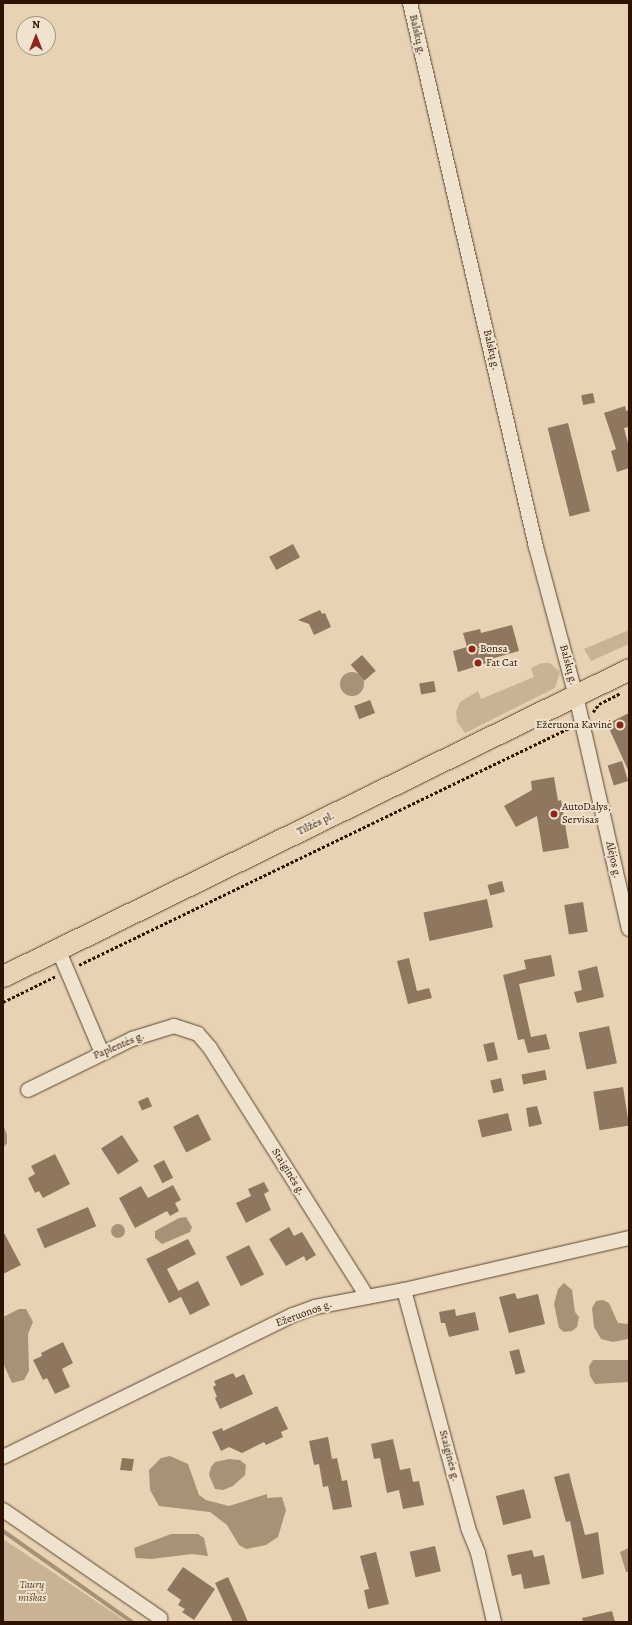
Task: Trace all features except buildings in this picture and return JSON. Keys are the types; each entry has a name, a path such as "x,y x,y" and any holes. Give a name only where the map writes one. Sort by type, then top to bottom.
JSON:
{"highway":[{"name":"Tilžės pl.","path":"3,976 629,670"}],"street":[{"name":"Balskų g.","path":"410,3 536,547 576,696"},
{"name":"Alėjos g.","path":"576,696 629,929"},
{"path":"58,949 102,1053"},
{"name":"Paplentės g.","path":"28,1090 132,1039 174,1026 198,1034 210,1048"},
{"name":"Staiginės g.","path":"210,1048 367,1296"},
{"name":"Ežeruonos g.","path":"3,1457 293,1316 315,1307 404,1290 629,1238"},
{"name":"Staiginės g.","path":"404,1290 468,1528 478,1552 494,1622"},
{"path":"3,1510 160,1618"}],"path":[{"path":"3,1002 558,732 591,720 599,704 623,692"}],"green space":[{"path":"629,630 629,644 591,661 584,649"},
{"path":"542,663 550,663 560,672 555,688 465,733 457,722 456,712 460,702 478,691 481,699 534,677 531,668"},
{"name":"Taurų miškas","path":"3,1539 127,1622 3,1622"}],"shaded area":[{"path":"352,672 360,676 364,684 360,692 352,696 344,692 340,684 344,676"},
{"path":"3,1124 7,1135 7,1143 3,1148"},
{"path":"186,1217 192,1227 190,1232 162,1244 155,1238 155,1231 179,1218"},
{"path":"115,1224 121,1224 125,1228 125,1234 121,1238 115,1238 111,1234 111,1228"},
{"path":"564,1283 572,1290 575,1312 579,1317 577,1327 572,1331 564,1332 559,1328 554,1304 558,1289"},
{"path":"603,1300 609,1303 618,1323 629,1324 628,1339 613,1342 601,1339 594,1327 592,1308 596,1301"},
{"path":"19,1309 26,1309 33,1322 28,1334 29,1371 24,1380 12,1383 3,1363 3,1317"},
{"path":"593,1360 629,1360 629,1382 595,1384 590,1376 589,1366"},
{"path":"170,1456 188,1464 199,1495 206,1500 229,1506 267,1494 267,1498 282,1497 286,1510 278,1537 266,1545 246,1549 239,1545 227,1525 210,1512 159,1506 150,1490 149,1470 161,1458"},
{"path":"229,1459 240,1460 246,1465 245,1475 233,1486 223,1490 215,1489 209,1475 211,1467 215,1462"},
{"path":"171,1534 198,1534 204,1538 208,1556 192,1554 151,1559 136,1558 134,1548"},
{"path":"629,1548 629,1572 626,1572 620,1552"}],"waterway":[{"path":"3,1531 132,1622"}],"place":[{"name":"Bonsa","path":"472,649"},
{"name":"Fat Cat","path":"478,663"},
{"name":"Ežeruona Kavinė","path":"620,725"},
{"name":"AutoDalys, Servisas","path":"554,814"}]}
